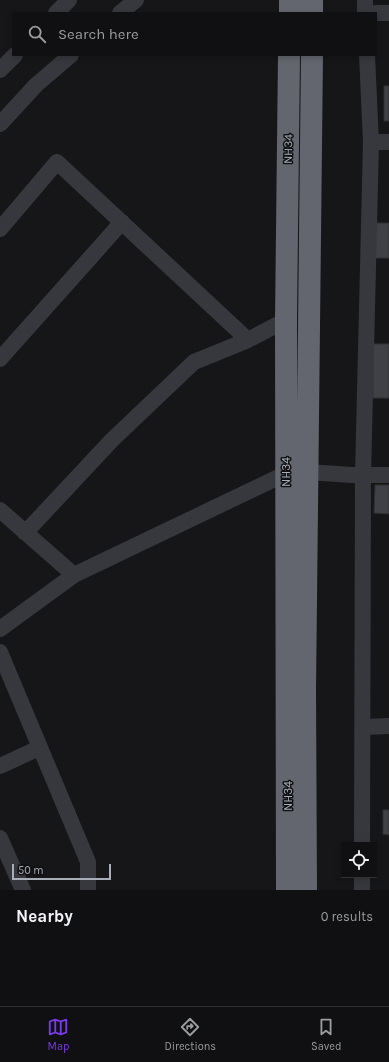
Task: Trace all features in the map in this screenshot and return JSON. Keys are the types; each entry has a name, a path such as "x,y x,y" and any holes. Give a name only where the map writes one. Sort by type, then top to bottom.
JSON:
{"highway":[{"path":"290,0 290,12"},
{"path":"312,0 312,12"},
{"name":"NH34","path":"287,890 297,836 305,681 297,472 286,320 289,56"},
{"name":"NH34","path":"297,472 310,227 312,56"},
{"path":"288,134 311,133"},
{"path":"287,227 310,227"},
{"name":"NH34","path":"297,836 306,890"}],"street":[{"path":"57,12 69,0"},
{"path":"121,12 136,0"},
{"path":"365,0 365,12"},
{"path":"377,13 389,13"},
{"path":"0,70 14,56"},
{"path":"0,124 36,85 70,56"},
{"path":"362,842 363,475 371,142 367,56"},
{"path":"371,142 389,142"},
{"path":"0,229 57,162 248,340"},
{"path":"0,359 122,222"},
{"path":"25,533 112,440 194,362 248,340 286,320"},
{"path":"0,629 74,575 297,472 389,475"},
{"path":"0,510 74,575"},
{"path":"0,652 88,862 88,890"},
{"path":"362,727 389,726"},
{"path":"0,766 40,748"},
{"path":"0,838 23,890"},
{"path":"362,878 362,890"}],"building":[{"path":"384,86 389,86 389,121 384,121"},
{"path":"374,223 389,223 389,258 374,258"},
{"path":"373,344 389,344 389,398 373,398"},
{"path":"375,485 389,485 389,514 374,513"},
{"path":"383,810 389,810 389,835 383,834"}]}
